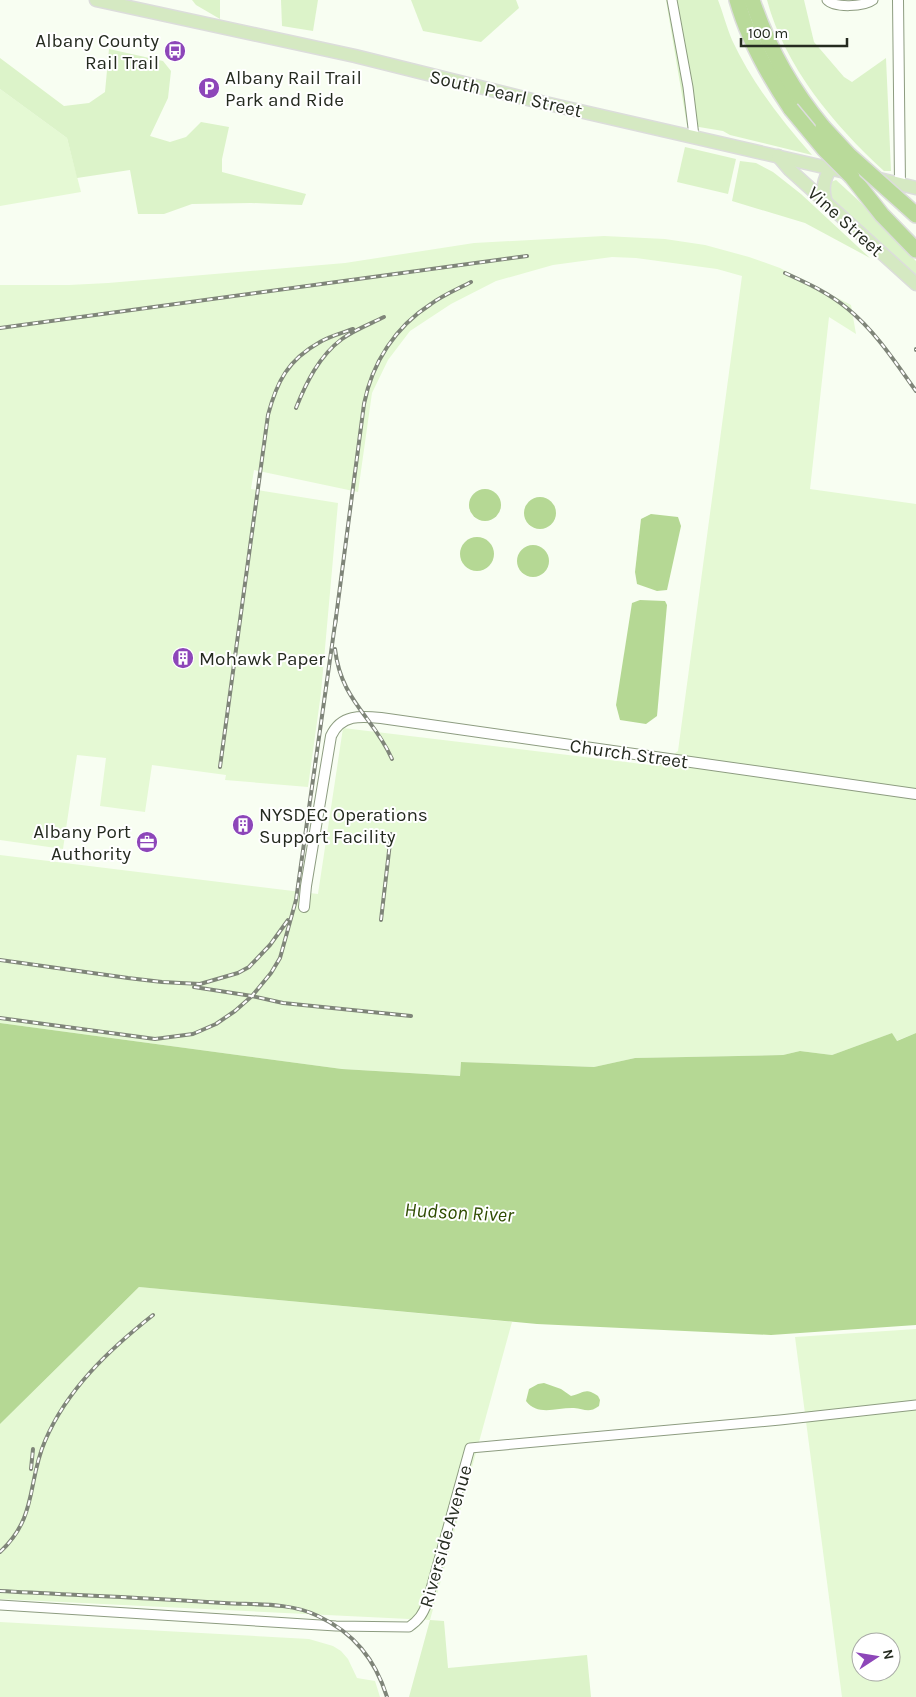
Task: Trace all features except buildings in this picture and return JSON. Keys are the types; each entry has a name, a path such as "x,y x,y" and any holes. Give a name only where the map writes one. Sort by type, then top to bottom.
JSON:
{"highway":[{"path":"737,0 760,58 791,109 824,150 884,211 916,250"},
{"path":"752,0 764,33 781,68 801,100 849,155 910,210"},
{"path":"884,211 916,235"}],"main road":[{"name":"South Pearl Street","path":"96,0 144,5 536,101 916,188"},
{"name":"Vine Street","path":"778,156 790,170 916,284"},
{"path":"826,202 823,184 831,168"}],"street":[{"path":"672,0 688,87 694,136"},
{"path":"827,0 834,5 865,4 873,0"},
{"path":"898,0 900,184"},
{"name":"Church Street","path":"304,908 331,736 334,729 343,720 356,717 381,718 916,794"},
{"name":"Riverside Avenue","path":"0,1605 316,1625 409,1627 417,1622 428,1603 470,1448 780,1420 916,1405"}],"shaded area":[{"path":"192,0 220,0 220,19 196,5"},
{"path":"281,0 318,0 313,31 282,26"},
{"path":"411,0 516,0 519,8 481,42 423,31"},
{"path":"666,0 718,0 732,40 758,86 778,115 812,155 730,135 723,131 687,125"},
{"path":"767,0 804,0 814,42 844,77 852,82 886,58 891,171 884,171 865,153 814,93 786,49 775,25"},
{"path":"109,49 163,61 171,71 168,98 150,136 170,142 186,137 201,122 229,127 222,159 222,172 306,194 302,205 251,203 192,204 164,214 138,214 130,170 77,178 67,138 0,89 0,58 64,106 89,103 105,92"},
{"path":"0,89 67,138 81,192 0,206"},
{"path":"685,147 736,159 728,194 677,182"},
{"path":"740,161 756,163 773,172 801,194 870,258 805,223 732,201"},
{"path":"836,180 859,201 916,261 916,275 832,202 829,190 831,182"},
{"path":"604,236 665,239 705,245 749,257 780,268 851,305 856,334 829,317 810,489 916,504 916,1033 896,1041 892,1033 832,1055 800,1051 783,1055 635,1058 594,1067 461,1062 460,1076 342,1069 0,1023 0,855 318,894 343,728 659,766 678,751 742,276 717,269 636,258 612,257 553,265 496,281 451,304 410,331 388,360 372,393 358,492 254,470 251,489 338,503 321,693 308,787 225,780 226,775 152,765 145,812 100,806 106,758 77,755 63,849 0,840 0,285 108,283 345,263 474,243"},
{"path":"139,1287 512,1322 430,1620 0,1599 0,1424"},
{"path":"916,1329 916,1697 842,1697 795,1337"},
{"path":"430,1620 444,1621 448,1668 587,1655 591,1697 409,1697"},
{"path":"0,1622 309,1639 333,1646 341,1651 348,1659 357,1678 375,1681 380,1697 0,1697"}],"water":[{"path":"485,489 491,490 496,494 500,499 500,511 496,516 491,520 485,521 479,520 474,516 470,511 469,505 470,499 474,494 479,490"},
{"path":"540,497 546,498 551,502 555,507 555,519 551,524 546,528 540,529 534,528 529,524 525,519 524,513 525,507 529,502 534,498"},
{"path":"651,514 678,517 681,526 667,590 657,591 637,584 635,572 641,519"},
{"path":"477,537 489,542 494,554 489,566 477,571 465,566 460,554 465,542"},
{"path":"533,545 539,546 544,550 548,555 548,567 544,572 539,576 533,577 527,576 522,572 518,567 517,561 518,555 522,550 527,546"},
{"path":"640,600 665,601 667,605 657,716 646,724 620,720 616,705 632,603"},
{"name":"Hudson River","path":"0,1023 342,1069 460,1076 461,1062 594,1067 635,1058 783,1055 800,1051 832,1055 892,1033 897,1041 916,1033 916,1325 771,1335 537,1324 139,1287 0,1424"},
{"path":"544,1383 561,1389 571,1396 584,1391 590,1392 598,1396 600,1400 599,1406 591,1410 566,1408 541,1410 530,1406 526,1401 529,1389"}],"railway":[{"path":"0,328 527,256"},
{"path":"785,273 826,293 858,318 885,348 916,391"},
{"path":"335,625 364,404 373,374 387,347 406,324 436,301 471,282"},
{"path":"296,408 314,370 327,353 342,339 384,317"},
{"path":"220,767 268,415 275,392 285,372 292,364 309,349 324,340 353,329"},
{"path":"0,1018 155,1039 193,1034 216,1024 252,996 271,973 280,958 296,900 336,617"},
{"path":"335,649 338,667 344,682 392,759"},
{"path":"381,920 391,834"},
{"path":"0,960 128,978 200,984 238,973 249,967 270,945 288,920"},
{"path":"194,987 283,1003 411,1016"},
{"path":"0,1552 21,1526 30,1499 39,1456 54,1422 65,1404 91,1371 153,1315"},
{"path":"31,1469 33,1449"},
{"path":"0,1591 272,1605 296,1608 331,1623 352,1639 369,1659 387,1697"}],"place":[{"name":"Albany County Rail Trail","path":"175,51"},
{"name":"Albany Rail Trail Park and Ride","path":"209,88"},
{"name":"Mohawk Paper","path":"183,658"},
{"name":"NYSDEC Operations Support Facility","path":"243,825"},
{"name":"Albany Port Authority","path":"147,842"}]}
